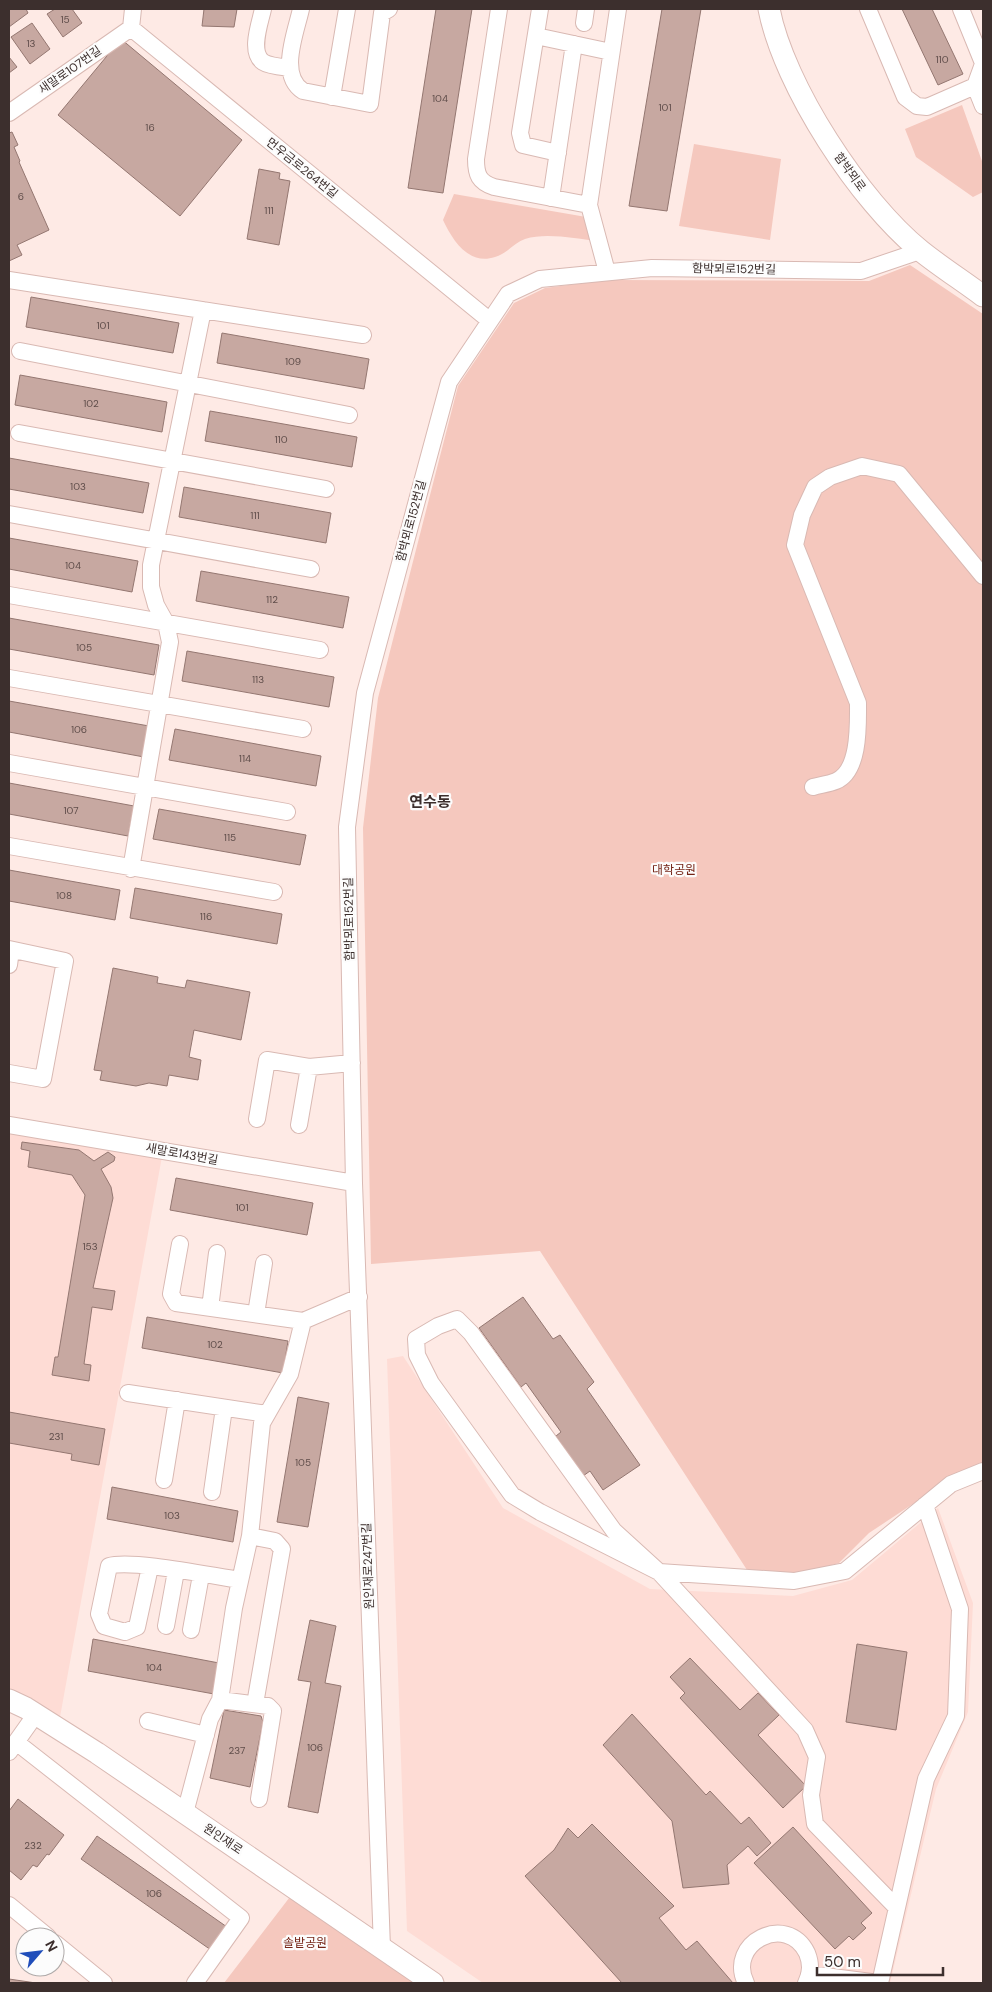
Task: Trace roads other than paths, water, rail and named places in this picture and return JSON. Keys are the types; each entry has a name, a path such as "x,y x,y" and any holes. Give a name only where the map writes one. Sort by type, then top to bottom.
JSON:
{"main road":[{"name":"함박뫼로","path":"769,9 772,23 793,78 822,132 873,204 920,251 983,296"},
{"name":"원인재로","path":"9,1700 36,1714 97,1753 433,1983"}],"street":[{"path":"131,28 133,9"},
{"path":"263,9 256,48 258,57 264,63 290,68"},
{"path":"301,9 290,68 297,88 303,92 370,104 382,13 389,9"},
{"path":"332,97 347,9"},
{"path":"499,9 476,159 476,173 483,183 494,188 589,205"},
{"path":"540,9 520,133 523,145 558,153"},
{"path":"607,272 589,205 618,9"},
{"path":"868,9 905,96 917,106 927,107 975,86"},
{"path":"961,9 983,63 975,86 983,106"},
{"name":"새말로107번길","path":"9,113 131,28"},
{"name":"먼우금로264번길","path":"131,28 489,320"},
{"path":"536,36 611,52"},
{"path":"551,198 574,44"},
{"name":"함박뫼로152번길","path":"354,1183 347,827 365,692 449,382 508,294 540,279 652,268 861,271 920,251"},
{"path":"9,280 363,335"},
{"path":"130,869 170,642 166,623 156,605 151,587 151,566 203,310"},
{"path":"20,350 349,415"},
{"path":"19,433 326,489"},
{"path":"813,787 837,781 849,768 856,746 858,730 858,703 795,545 802,515 815,487 830,476 862,466 899,474 983,576"},
{"path":"9,514 311,569"},
{"path":"9,595 320,650"},
{"path":"9,678 303,729"},
{"path":"9,763 287,812"},
{"path":"9,846 130,869 274,892"},
{"path":"9,1073 43,1079 65,961 10,955"},
{"path":"257,1119 268,1060 309,1067 352,1063"},
{"path":"299,1125 309,1067"},
{"name":"새말로143번길","path":"9,1125 354,1183"},
{"name":"원인재로247번길","path":"354,1183 382,1948"},
{"path":"180,1244 171,1294 176,1303 303,1321 359,1296"},
{"path":"210,1308 217,1253"},
{"path":"256,1314 264,1263"},
{"path":"896,1907 815,1824 811,1796 817,1757 805,1730 660,1572 614,1531 471,1333 457,1319 416,1340 416,1355 432,1383 512,1495 540,1512 660,1572 794,1581 845,1571 950,1484 983,1471"},
{"path":"185,1813 210,1719 220,1700 240,1580 250,1536 262,1423 290,1374 303,1321"},
{"path":"128,1392 267,1414"},
{"path":"164,1480 176,1400"},
{"path":"212,1492 224,1408"},
{"path":"746,1983 742,1971 746,1949 758,1938 774,1933 785,1934 795,1939 804,1947 809,1958 808,1978 879,1983 926,1779 956,1716 960,1609 925,1505"},
{"path":"250,1536 275,1541 282,1549 256,1704"},
{"path":"150,1567 240,1580"},
{"path":"166,1626 176,1571"},
{"path":"191,1630 200,1575"},
{"path":"220,1700 268,1706 273,1711 259,1799"},
{"path":"36,1714 12,1747 241,1918 195,1983"},
{"path":"148,1720 206,1735"},
{"path":"9,1905 36,1927"},
{"path":"65,1951 104,1983"}],"district":[{"name":"연수동","path":"430,802"}],"park label":[{"name":"대학공원","path":"674,870"},
{"name":"솔밭공원","path":"305,1943"}]}
